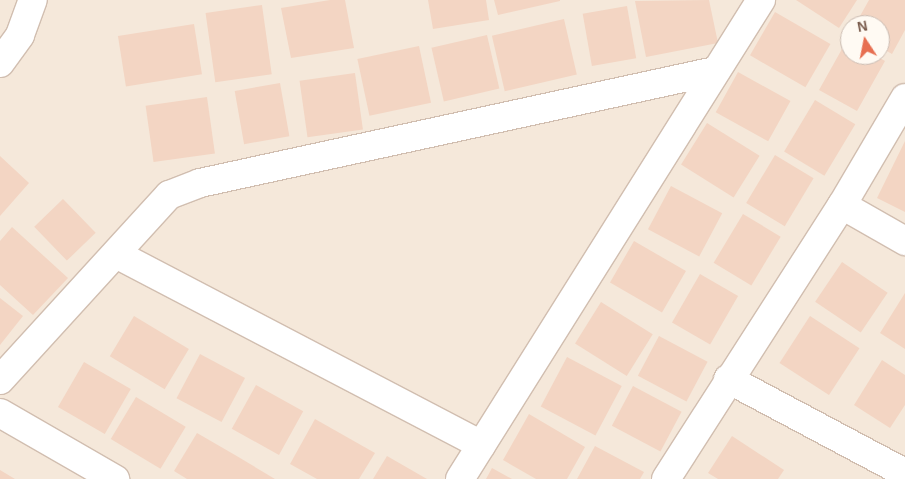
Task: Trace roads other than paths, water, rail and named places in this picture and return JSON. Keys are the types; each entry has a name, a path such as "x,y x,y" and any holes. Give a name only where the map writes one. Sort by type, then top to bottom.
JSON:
{"street":[{"path":"0,63 20,35 33,0"},
{"path":"460,479 715,70 761,0"},
{"path":"0,380 118,255 169,195 200,183 715,70"},
{"path":"666,479 728,379 842,205 905,98"},
{"path":"842,205 905,241"},
{"path":"118,255 481,444"},
{"path":"728,379 905,473"},
{"path":"0,413 115,479"}]}
